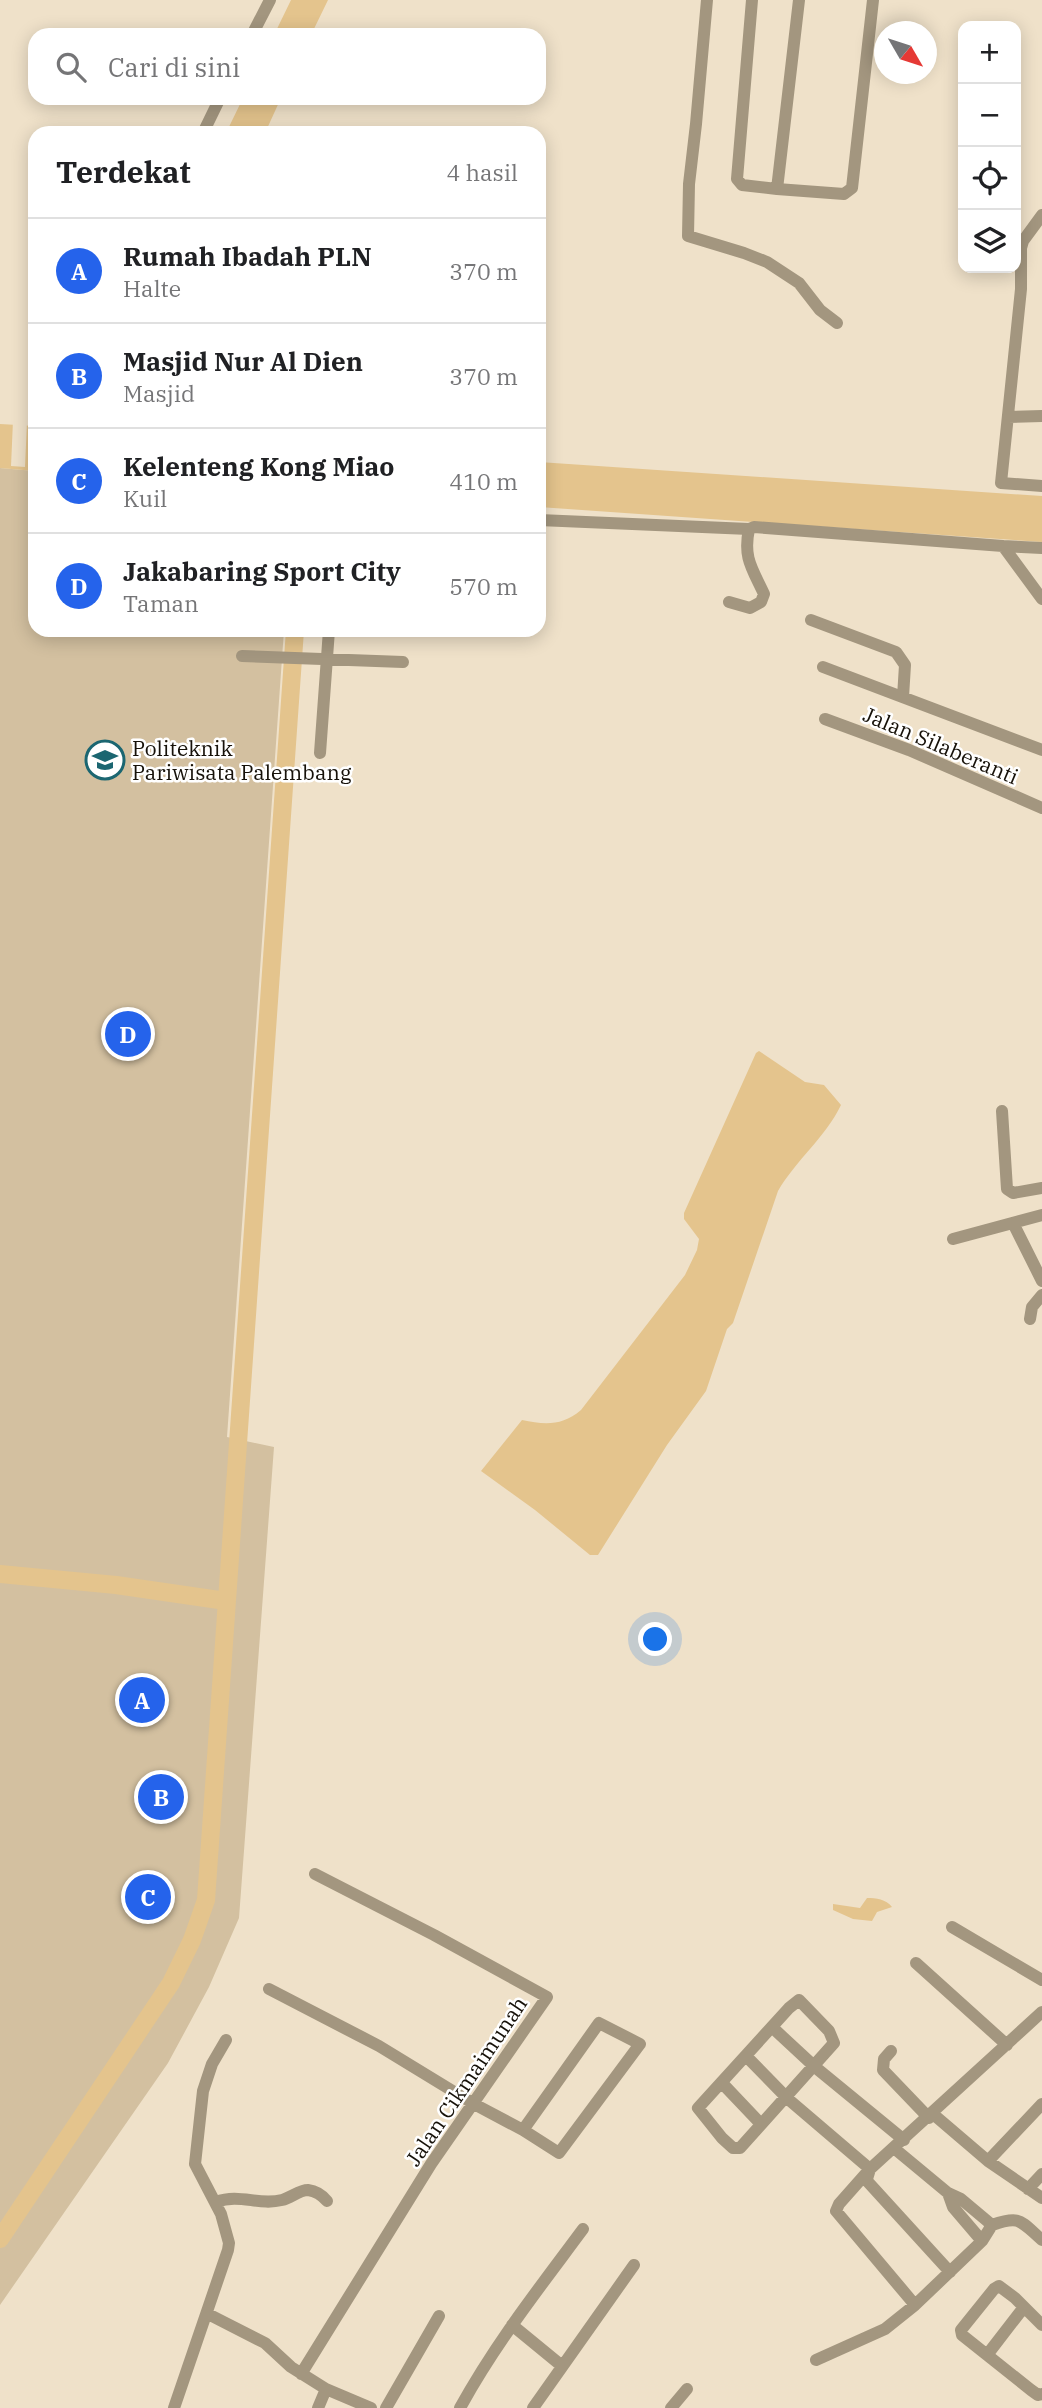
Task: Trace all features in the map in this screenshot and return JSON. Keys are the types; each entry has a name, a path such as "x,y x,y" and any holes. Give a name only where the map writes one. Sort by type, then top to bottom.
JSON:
{"street":[{"path":"256,28 270,0"},
{"path":"707,0 689,184 688,236 767,262 799,283 820,310 837,324"},
{"path":"752,0 737,179 742,185 844,194 848,194 852,188 873,0"},
{"path":"777,188 799,0"},
{"path":"206,126 217,105"},
{"path":"1042,215 1021,248 1021,289 1001,483 1042,486"},
{"path":"1008,417 1042,414"},
{"path":"546,520 749,529 754,527 1042,548"},
{"path":"729,602 750,608 761,602 764,594 745,547 749,529"},
{"path":"1003,546 1042,599"},
{"path":"811,620 896,652 905,665 903,697"},
{"path":"320,753 329,637"},
{"path":"242,656 403,662"},
{"path":"823,667 1042,750"},
{"name":"Jalan Silaberanti","path":"825,719 909,750 1042,808"},
{"path":"1002,1111 1007,1189 1013,1193 1042,1188"},
{"path":"953,1239 1042,1215"},
{"path":"1013,1223 1042,1281"},
{"path":"1030,1319 1032,1307 1042,1295"},
{"name":"Jalan Cikmaimunah","path":"301,2374 431,2164 547,1997 315,1874"},
{"path":"952,1927 1042,1980"},
{"path":"916,1963 1007,2045"},
{"path":"269,1989 379,2046 559,2153 639,2044 599,2023 523,2130"},
{"path":"799,2000 834,2038 831,2047 815,2067 740,2148 732,2147 722,2138 698,2108 746,2056 799,2000"},
{"path":"915,2305 836,2211 839,2204 870,2169 1042,2012"},
{"path":"773,2028 948,2193 961,2199 992,2224"},
{"path":"174,2408 208,2314 229,2243 216,2202 195,2164 203,2091 212,2064 226,2040"},
{"path":"891,2051 884,2059 883,2070 931,2116 1042,2199"},
{"path":"746,2056 786,2097 870,2169"},
{"path":"722,2083 761,2124"},
{"path":"988,2161 1042,2104"},
{"path":"870,2169 867,2182 950,2272"},
{"path":"1028,2189 1042,2174"},
{"path":"216,2202 239,2197 266,2202 281,2200 309,2190 320,2194 327,2201"},
{"path":"948,2193 953,2207 982,2241"},
{"path":"817,2360 885,2329 915,2305 982,2241 992,2224 1017,2219 1042,2240"},
{"path":"460,2408 478,2375 512,2325 583,2229"},
{"path":"533,2408 634,2265"},
{"path":"1042,2325 1005,2289 996,2287 961,2330 962,2335 1031,2390 1038,2395 1042,2394"},
{"path":"988,2355 1024,2307"},
{"path":"208,2314 265,2343 301,2374 326,2389 371,2408"},
{"path":"386,2408 439,2316"},
{"path":"512,2325 562,2366"},
{"path":"318,2408 326,2389"},
{"path":"671,2408 687,2389"}],"shaded area":[{"path":"291,0 328,0 314,28 277,28"},
{"path":"240,105 278,105 268,126 229,126"},
{"path":"0,424 28,426 28,470 0,468"},
{"path":"546,462 1042,496 1042,542 546,507"},
{"path":"0,468 28,470 28,637 284,637 227,1437 274,1447 239,1918 209,1987 168,2063 0,2305"},
{"path":"759,1051 805,1082 824,1085 841,1105 827,1128 778,1191 733,1323 727,1329 706,1391 667,1445 598,1555 590,1555 481,1471 522,1420 538,1423 560,1422 581,1410 685,1275 697,1250 699,1239 684,1219 684,1213"},
{"path":"867,1898 884,1901 892,1907 877,1912 872,1921 853,1919 833,1910 833,1904 860,1908"}],"pier":[{"path":"13,421 27,422 25,467 11,466"}],"waterway":[{"path":"0,2239 171,1983 192,1940 206,1900 295,637"},
{"path":"0,1574 116,1585 226,1601"}],"place":[{"name":"Politeknik Pariwisata Palembang","path":"105,760"},
{"name":"Jakabaring Sport City","path":"128,1034"},
{"name":"Rumah Ibadah PLN","path":"142,1700"},
{"name":"Masjid Nur Al Dien","path":"161,1797"},
{"name":"Kelenteng Kong Miao","path":"148,1897"}]}
